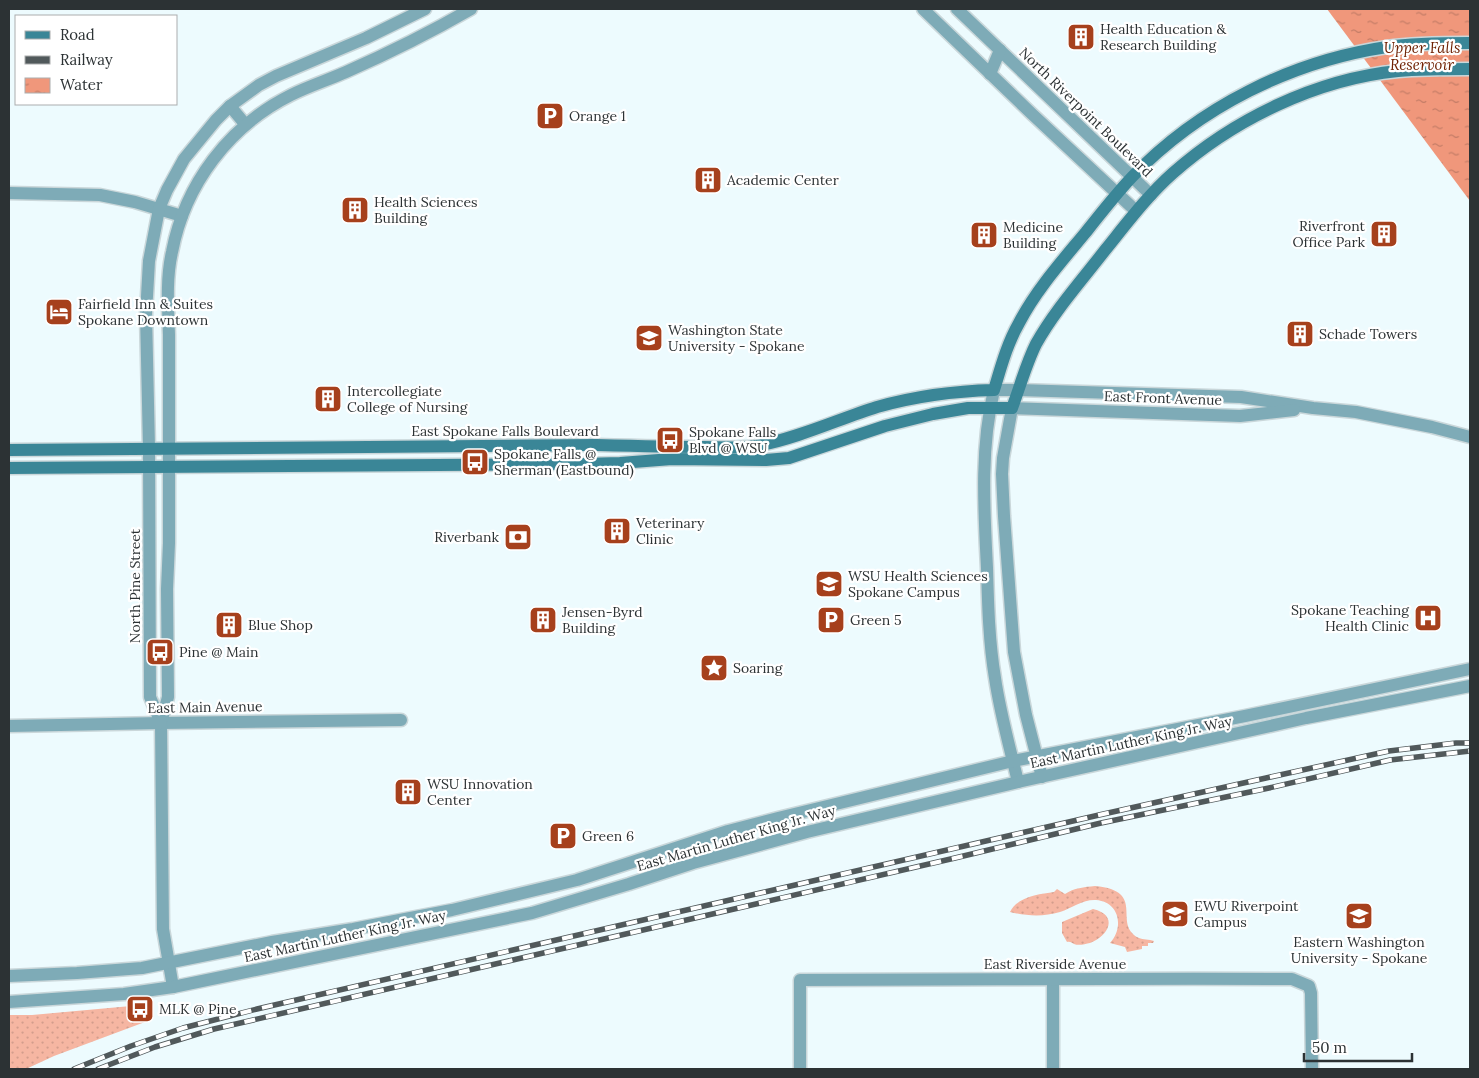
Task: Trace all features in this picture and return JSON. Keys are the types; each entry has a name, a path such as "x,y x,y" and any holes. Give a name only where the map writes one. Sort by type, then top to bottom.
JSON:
{"main road":[{"path":"994,390 1006,352 1018,323 1056,268 1132,177 1166,146 1203,118 1259,86 1299,69 1387,47 1470,43"},
{"path":"9,468 582,464 672,459 774,459 789,458 885,426 932,414 961,409 1012,408 1036,344 1064,301 1151,195 1180,167 1225,133 1261,113 1315,90 1357,78 1398,71 1470,69"},
{"name":"East Spokane Falls Boulevard","path":"9,450 594,445 650,447 759,446 777,442 877,408 934,393 994,390"}],"street":[{"path":"148,448 148,261 159,210 167,190 184,160 230,106 259,85 366,38 424,9"},
{"path":"169,466 169,268 175,236 182,216 206,168 229,140 258,114 291,95 345,73 471,9"},
{"path":"922,9 1136,211"},
{"name":"North Riverpoint Boulevard","path":"957,9 1151,195"},
{"name":"North Riverpoint Boulevard","path":"990,74 1000,50"},
{"path":"334,52 345,73"},
{"path":"230,106 245,124"},
{"path":"9,193 84,193 100,195 135,202 182,216"},
{"path":"994,390 984,454 989,630 995,678 1018,782"},
{"name":"East Spokane Falls Boulevard","path":"994,390 1019,390"},
{"name":"East Front Avenue","path":"1019,390 1241,397 1313,408 1356,412 1470,437"},
{"path":"1012,408 1003,458 1004,516 1014,652 1026,715 1042,777"},
{"name":"East Front Avenue","path":"1012,408 1240,416 1313,408"},
{"name":"North Pine Street","path":"148,448 150,697 161,722"},
{"name":"North Pine Street","path":"169,466 168,697 161,722 163,929 173,988"},
{"name":"East Martin Luther King Jr. Way","path":"9,976 77,973 168,964 272,942 353,929 487,903 577,880 778,818 1013,761 1470,669"},
{"name":"East Martin Luther King Jr. Way","path":"9,1002 124,994 173,988 532,913 694,863 807,832 1018,782 1315,716 1470,686"},
{"name":"East Main Avenue","path":"9,726 161,722 401,720"},
{"name":"East Riverside Avenue","path":"800,1069 800,980 1292,979 1309,986 1312,1069"},
{"path":"1053,980 1053,1069"}],"shaded area":[{"path":"1095,886 1111,889 1120,894 1125,901 1128,925 1131,932 1139,938 1154,941 1153,943 1148,943 1148,946 1142,946 1142,949 1127,952 1125,947 1110,943 1117,930 1117,917 1110,905 1096,900 1087,901 1047,915 1010,912 1018,903 1029,897 1054,892 1057,889 1065,894 1083,887"},
{"path":"1093,909 1106,916 1108,926 1106,931 1097,940 1090,943 1078,945 1067,942 1062,933 1062,922"},
{"path":"142,1005 145,1022 54,1056 26,1069 9,1069 9,1015 32,1015"}],"water":[{"name":"Upper Falls Reservoir","path":"1327,9 1470,9 1470,201 1464,193"}],"railway":[{"path":"74,1069 183,1028 257,1009 1099,815 1389,751 1470,743"},
{"path":"98,1069 155,1047 214,1029 1101,823 1269,788 1390,760 1470,751"}],"place":[{"name":"Health Education & Research Building","path":"1081,37"},
{"name":"Orange 1","path":"550,116"},
{"name":"Academic Center","path":"708,180"},
{"name":"Health Sciences Building","path":"355,210"},
{"name":"Riverfront Office Park","path":"1384,234"},
{"name":"Medicine Building","path":"984,235"},
{"name":"Fairfield Inn & Suites Spokane Downtown","path":"59,312"},
{"name":"Schade Towers","path":"1300,334"},
{"name":"Washington State University - Spokane","path":"649,338"},
{"name":"Intercollegiate College of Nursing","path":"328,399"},
{"name":"Spokane Falls Blvd @ WSU","path":"670,440"},
{"name":"Spokane Falls @ Sherman (Eastbound)","path":"475,462"},
{"name":"Veterinary Clinic","path":"617,531"},
{"name":"Riverbank","path":"518,537"},
{"name":"WSU Health Sciences Spokane Campus","path":"829,584"},
{"name":"Spokane Teaching Health Clinic","path":"1428,618"},
{"name":"Jensen-Byrd Building","path":"543,620"},
{"name":"Green 5","path":"831,620"},
{"name":"Blue Shop","path":"229,625"},
{"name":"Pine @ Main","path":"160,652"},
{"name":"Soaring","path":"714,668"},
{"name":"WSU Innovation Center","path":"408,792"},
{"name":"Green 6","path":"563,836"},
{"name":"EWU Riverpoint Campus","path":"1175,914"},
{"name":"Eastern Washington University - Spokane","path":"1359,916"},
{"name":"MLK @ Pine","path":"140,1009"}]}
